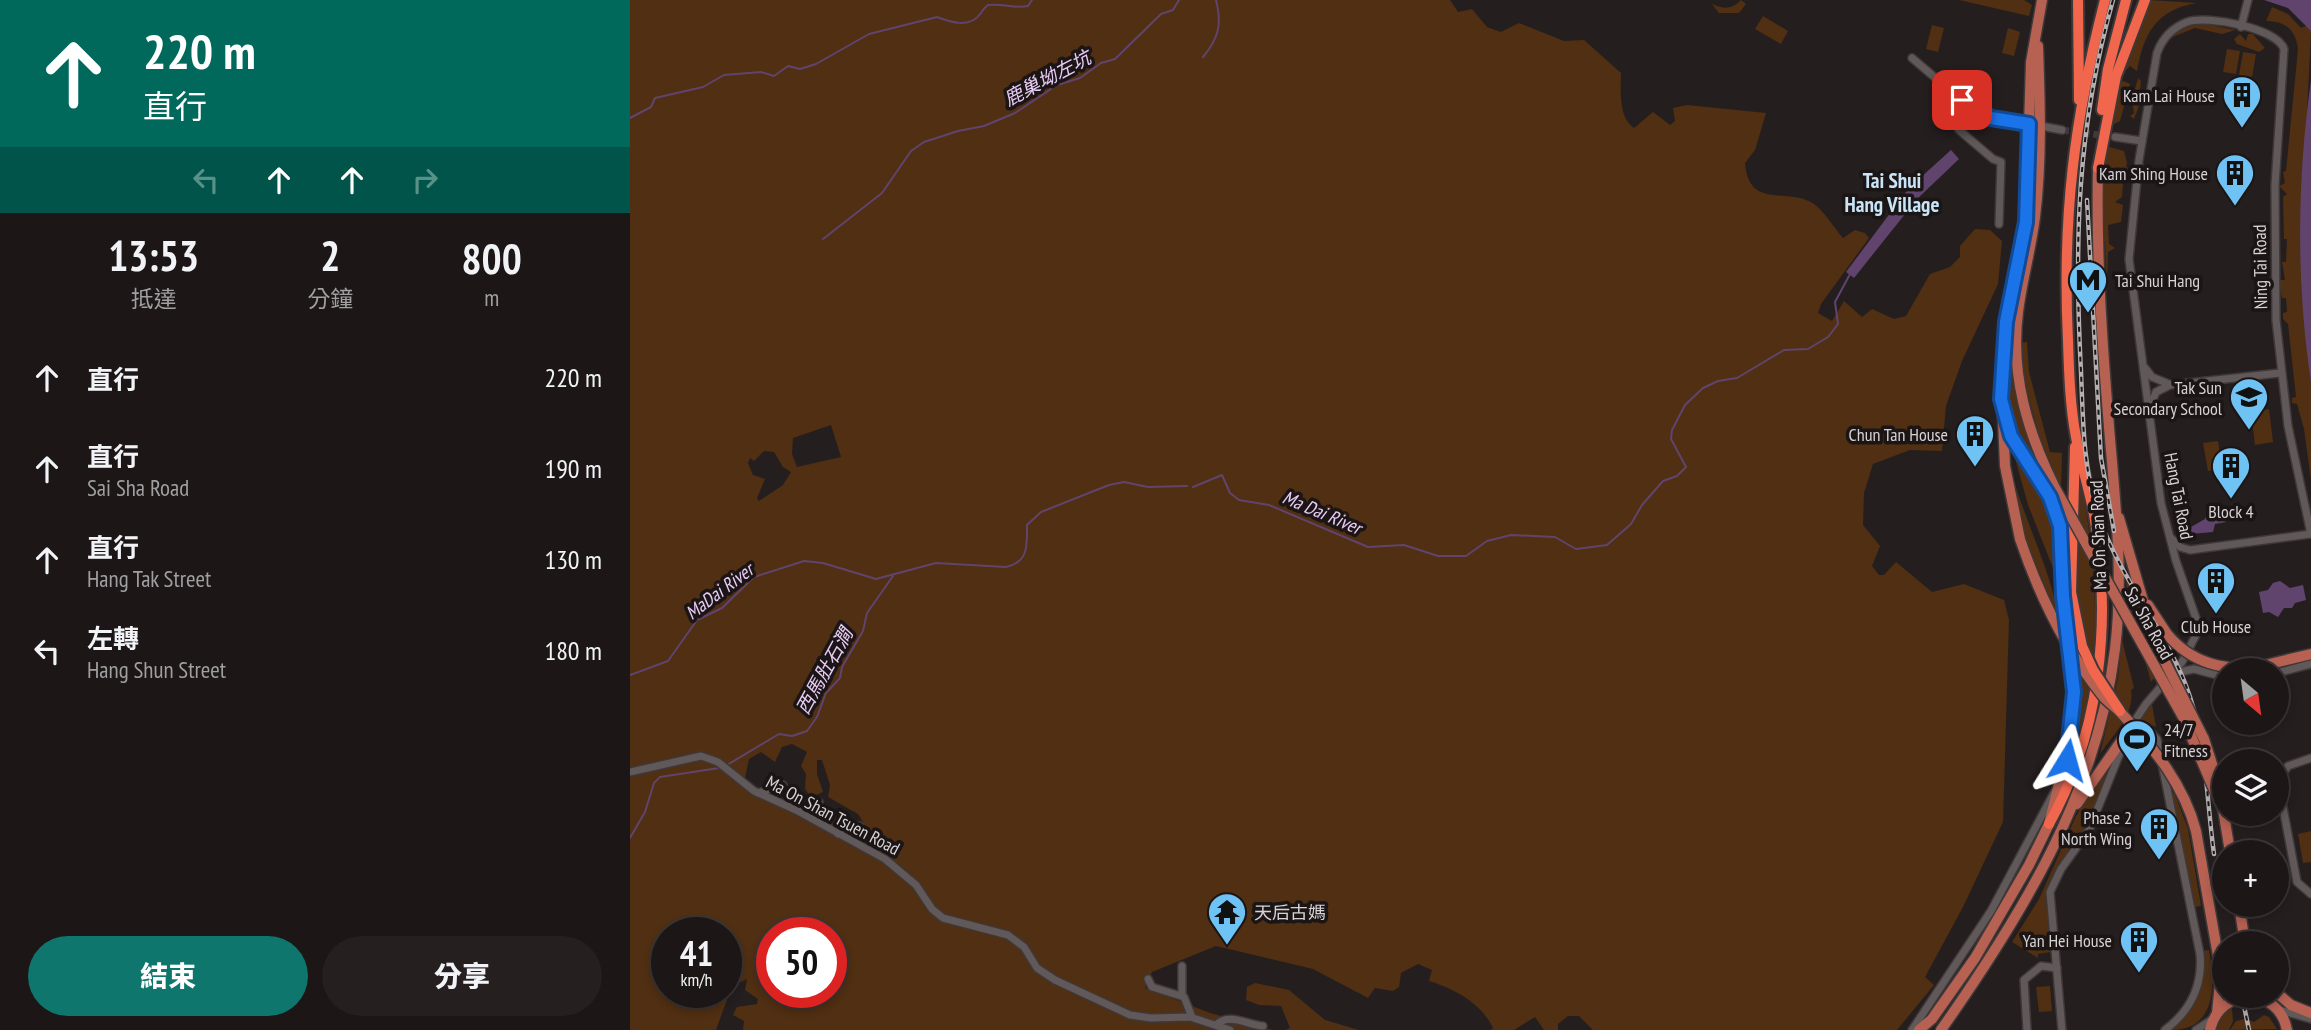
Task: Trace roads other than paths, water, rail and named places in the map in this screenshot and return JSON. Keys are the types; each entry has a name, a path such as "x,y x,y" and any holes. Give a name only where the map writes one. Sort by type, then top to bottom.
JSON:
{"highway":[{"name":"Ma On Shan Road","path":"2049,824 2066,792 2083,746 2095,694 2102,642 2098,542 2075,435 2065,258 2067,207 2079,110 2105,0"},
{"name":"Ma On Shan Road","path":"2098,167 2108,69 2126,0"},
{"path":"2098,167 2116,76 2145,0"},
{"path":"2078,1 2079,110"},
{"path":"2075,435 2072,530 2074,614 2089,662 2120,711"},
{"path":"2064,563 2072,530"}],"main road":[{"path":"2017,289 2026,222 2031,62 2042,0"},
{"path":"2039,21 2041,126 2035,218 2004,334 2001,405 2006,477 2020,539 2038,588 2068,646 2102,695 2120,711 2171,774 2188,806 2196,831 2221,973 2216,1015 2210,1030"},
{"path":"2029,124 2041,126"},
{"name":"Ma On Shan Road","path":"1941,1030 2019,914 2063,825 2099,728 2114,656 2117,609 2116,505 2099,254 2098,167"},
{"name":"Sai Sha Road","path":"2017,289 2016,339 2020,385 2030,432 2055,488 2178,708 2212,779"},
{"name":"Ma On Shan Road","path":"1919,1030 1932,1019 1992,930 2049,824 2070,740 2074,692 2063,596 2064,563 2060,526 2054,508 2015,444 2001,405"},
{"path":"2116,505 2155,642 2204,739 2212,769"},
{"path":"2145,600 2167,634 2182,649 2210,664 2238,668 2261,666 2311,654"},
{"path":"2063,825 2128,732"},
{"path":"2289,1003 2311,1013"},
{"path":"2216,1015 2225,1008"},
{"path":"2277,1008 2287,1030"},
{"path":"1924,1030 1932,1019"}],"street":[{"path":"2241,27 2247,3"},
{"name":"Hang Tai Road","path":"2062,1030 2050,892 2061,869 2089,830 2128,732 2146,704 2174,673 2192,647 2197,626 2169,534 2155,471 2129,245 2155,59 2165,38 2178,26 2198,19 2241,27"},
{"name":"Ning Tai Road","path":"2241,27 2275,36 2284,49 2275,197 2274,275 2280,373 2294,459 2311,534"},
{"path":"1912,58 1973,110 1991,118 2029,124"},
{"path":"1973,110 1959,130 1993,159 2001,162 1999,224"},
{"path":"2041,126 2062,130"},
{"path":"2115,137 2142,141"},
{"path":"2144,365 2152,377 2170,384"},
{"path":"2149,410 2156,392 2170,384 2280,373"},
{"path":"2169,534 2180,547 2190,550 2311,534"},
{"path":"2289,670 2311,664"},
{"path":"2174,673 2194,669 2212,674"},
{"path":"2128,732 2144,727 2153,732 2157,739 2200,954 2200,976 2193,998 2180,1017 2165,1030"},
{"name":"Ma On Shan Tsuen Road","path":"630,772 701,755 716,761 758,793 794,809 895,866 943,918 1008,934 1024,947 1037,968 1055,980 1130,1015 1192,1017 1230,1030"},
{"path":"2311,758 2288,766 2278,782 2297,882 2311,894"},
{"name":"Ma On Shan Road","path":"1912,1030 1990,911 2063,771"},
{"path":"758,793 783,785"},
{"path":"794,809 819,802"},
{"path":"838,834 860,826"},
{"path":"1182,966 1182,996"},
{"path":"2026,1030 2024,980 2041,966 2057,968"},
{"path":"1148,979 1152,987 1182,996 1188,1003 1192,1017"},
{"path":"2279,1010 2311,1019"},
{"path":"2196,1030 2216,1015"},
{"path":"1216,1025 1220,1021 1232,1019 1263,1026"}],"waterway":[{"path":"630,118 651,107 655,98 703,87 724,75 761,72 774,76 788,66 800,69 816,64 869,34 937,17 966,23 976,18 988,5 1023,7 1028,6 1032,0"},
{"name":"鹿巢坳左坑","path":"823,239 882,193 911,151 924,142 984,126 1015,113 1057,85 1080,78 1101,63 1115,59 1161,14 1173,10 1179,0"},
{"path":"1203,57 1218,30 1216,0"},
{"name":"Ma Dai River","path":"1193,487 1222,475 1230,493 1239,500 1269,505 1368,547 1404,545 1438,556 1466,556 1487,541 1511,535 1555,537 1576,549 1607,545 1631,524 1642,505 1663,481 1677,476 1686,467 1671,439 1672,430 1685,405 1703,388 1718,381 1737,378 1784,350 1808,349 1828,337 1838,324 1835,302 1850,274"},
{"name":"MaDai River","path":"630,675 668,661 697,620 722,608 754,577 804,561 823,563 876,579 936,563 1006,567 1014,565 1023,557 1027,525 1041,512 1109,485 1124,482 1148,487 1187,486"},
{"name":"西馬肚石澗","path":"727,765 779,734 792,736 807,731 817,717 826,693 840,678 842,667 863,631 867,613 893,576"},
{"name":"西馬肚石澗","path":"630,838 645,812 654,783 660,777 719,768"}],"tunnel":[{"path":"2062,130 2115,137"}],"railway":[{"path":"2113,0 2092,94 2081,184 2079,323 2087,461 2093,497 2106,536 2175,661 2192,704 2202,746 2213,840"},
{"path":"2087,200 2101,458 2114,531"},
{"path":"2244,1008 2249,1030"}],"place":[{"name":"Kam Lai House","path":"2242,129"},
{"name":"Kam Shing House","path":"2235,207"},
{"name":"Tai Shui Hang","path":"2088,314"},
{"name":"Tak Sun Secondary School","path":"2249,431"},
{"name":"Chun Tan House","path":"1975,468"},
{"name":"Block 4","path":"2231,500"},
{"name":"Club House","path":"2216,615"},
{"name":"24/7 Fitness","path":"2137,773"},
{"name":"Phase 2 North Wing","path":"2159,861"},
{"name":"天后古媽","path":"1227,946"},
{"name":"Yan Hei House","path":"2139,974"}],"district":[{"name":"Tai Shui Hang Village","path":"1892,192"}]}
